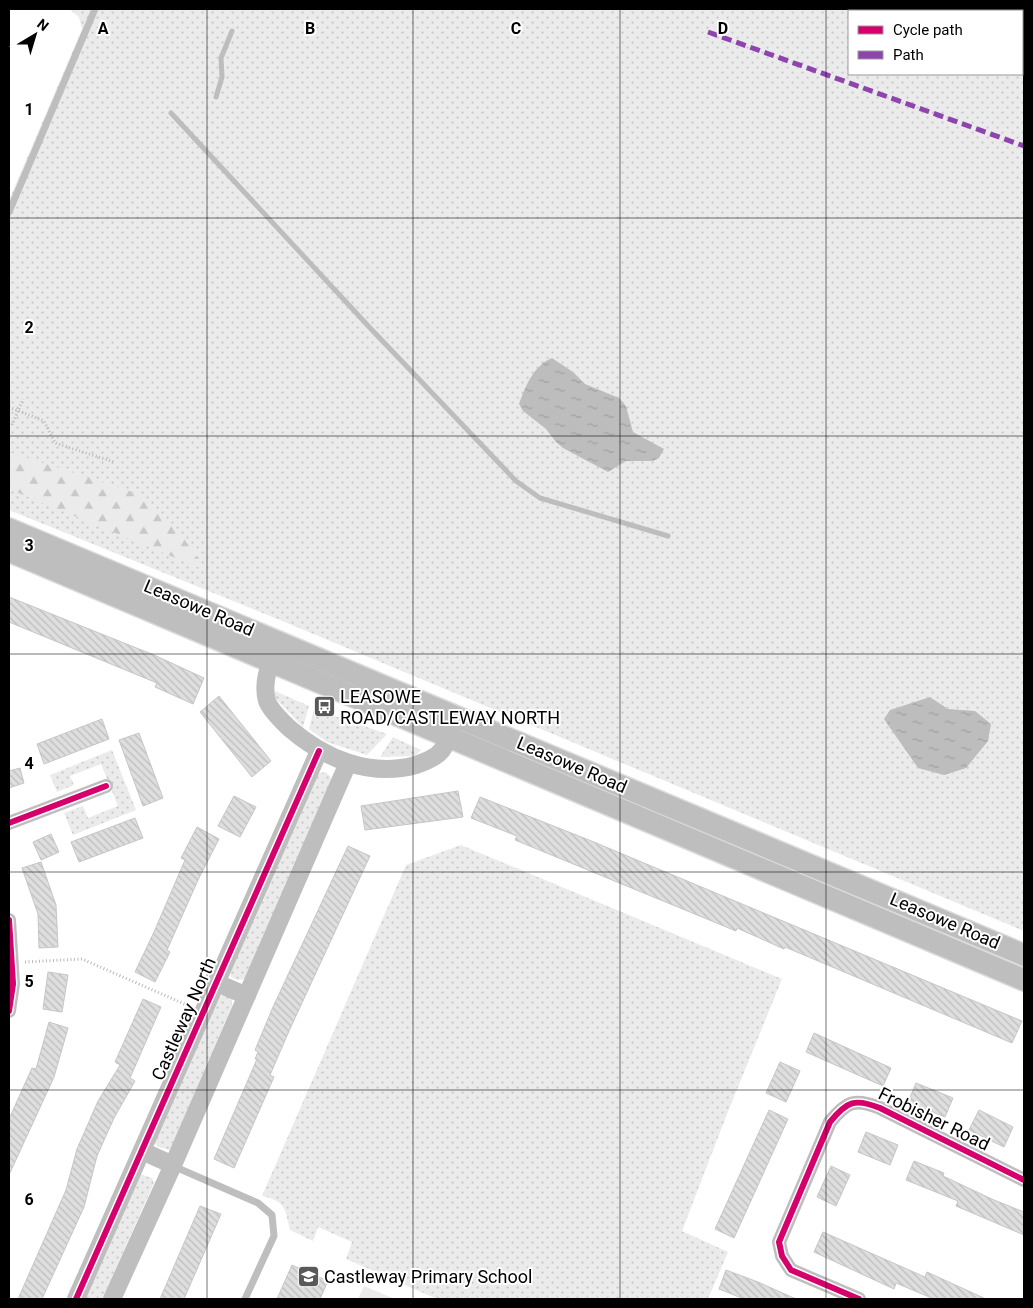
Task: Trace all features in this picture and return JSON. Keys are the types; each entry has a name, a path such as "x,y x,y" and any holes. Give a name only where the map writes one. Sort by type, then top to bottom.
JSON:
{"main road":[{"name":"Leasowe Road","path":"9,529 1024,955"},
{"name":"Leasowe Road","path":"9,551 1024,980"}],"street":[{"path":"279,642 265,679 268,702 283,723 319,751 348,764 400,769 427,761 442,751 457,717"},
{"name":"Castleway North","path":"76,1299 319,751"},
{"path":"112,1299 173,1165 348,764"},
{"path":"9,823 106,786"},
{"path":"9,920 13,984 9,1011"},
{"path":"217,982 247,996"},
{"name":"Frobisher Road","path":"859,1299 791,1270 782,1256 779,1242 830,1122 850,1102 866,1103 880,1108 1024,1180"},
{"path":"142,1151 173,1165"}],"lane":[{"path":"9,212 95,9"},
{"path":"173,1165 258,1202 272,1215 274,1236 245,1299"}],"path":[{"path":"12,425 23,399"},
{"path":"9,407 44,421 55,443 114,462"},
{"path":"12,962 82,959 204,1013"}],"green space":[{"path":"69,9 1024,9 1024,931 280,620 9,510 9,200 82,29 79,17"},
{"path":"9,452 139,494 175,526 207,571 9,489"},
{"path":"275,691 309,706 303,727 275,698"},
{"path":"314,709 387,734 367,755 327,742 309,729"},
{"path":"393,737 421,750 415,756 380,757"},
{"path":"112,750 136,810 73,835 64,813 83,806 88,818 118,806 101,764 70,776 74,785 57,792 50,775"},
{"path":"325,772 330,776 332,783 245,979 237,980 231,977 230,971 316,774"},
{"path":"461,845 782,979 682,1231 728,1252 708,1299 437,1299 346,1259 352,1242 318,1227 313,1241 290,1230 285,1211 280,1203 262,1196 406,865"},
{"path":"225,993 232,997 232,1006 170,1150 158,1147 154,1142 218,998"},
{"path":"140,1174 152,1178 154,1183 102,1299 84,1299"},
{"path":"364,1286 395,1299 358,1299"}],"water":[{"path":"552,358 573,372 585,384 619,398 626,406 633,432 664,449 659,458 653,461 626,461 608,472 563,448 556,442 546,429 523,411 519,404 527,384 539,366"},
{"path":"930,697 948,709 975,711 991,724 988,741 966,768 944,775 918,768 884,719 890,710"}],"building":[{"path":"9,597 154,655 204,678 193,704 155,687 157,683 9,622"},
{"path":"219,696 271,761 252,777 200,712"},
{"path":"102,719 109,739 44,764 37,744"},
{"path":"139,733 163,798 143,806 119,740"},
{"path":"20,768 24,783 9,788 9,771"},
{"path":"458,791 463,817 365,830 361,806"},
{"path":"234,796 256,807 240,837 218,826"},
{"path":"480,797 589,840 1022,1021 1012,1043 785,947 784,949 737,928 736,931 515,840 517,836 471,818"},
{"path":"135,818 143,838 79,862 71,842"},
{"path":"197,827 219,839 198,880 167,950 170,952 155,982 135,972 185,860 181,858"},
{"path":"51,834 59,852 41,860 33,842"},
{"path":"348,846 370,856 289,1031 270,1075 274,1077 234,1168 214,1159 257,1059 255,1059 258,1052 255,1050 273,1007"},
{"path":"41,862 56,905 58,947 39,948 38,914 22,868"},
{"path":"48,972 68,975 62,1012 43,1009"},
{"path":"143,999 161,1007 130,1078 135,1081 114,1118 97,1156 84,1207 42,1299 18,1299 66,1190 77,1149 98,1101 120,1065 115,1062"},
{"path":"49,1022 68,1028 54,1077 9,1175 9,1119 32,1068 36,1069"},
{"path":"814,1033 891,1068 883,1086 806,1052"},
{"path":"780,1062 800,1071 786,1102 766,1093"},
{"path":"916,1083 953,1098 945,1117 908,1102"},
{"path":"769,1110 788,1119 734,1238 715,1229"},
{"path":"979,1110 1013,1127 1004,1147 969,1130"},
{"path":"866,1132 898,1145 890,1165 858,1152"},
{"path":"914,1161 944,1173 943,1176 994,1200 1024,1212 1024,1235 956,1206 958,1201 906,1180"},
{"path":"831,1166 850,1175 836,1206 817,1197"},
{"path":"200,1206 221,1214 184,1299 160,1299"},
{"path":"823,1232 925,1277 927,1272 986,1299 934,1299 896,1283 894,1289 814,1252"},
{"path":"292,1265 328,1281 320,1299 277,1299"},
{"path":"726,1270 796,1299 744,1299 719,1289"}],"waterway":[{"path":"216,97 222,77 221,58 232,31"},
{"path":"171,113 372,330 516,481 540,498 668,536"}],"marked path":[{"path":"708,32 1024,146"}],"cycle path":[{"path":"76,1299 319,751"},
{"path":"9,823 106,786"},
{"path":"9,920 13,984 9,1011"},
{"path":"859,1299 791,1270 782,1256 779,1242 830,1122 841,1110 852,1103 858,1102 880,1108 1024,1180"}],"place":[{"name":"LEASOWE ROAD/CASTLEWAY NORTH","path":"324,707"},
{"name":"Castleway Primary School","path":"308,1277"}]}
